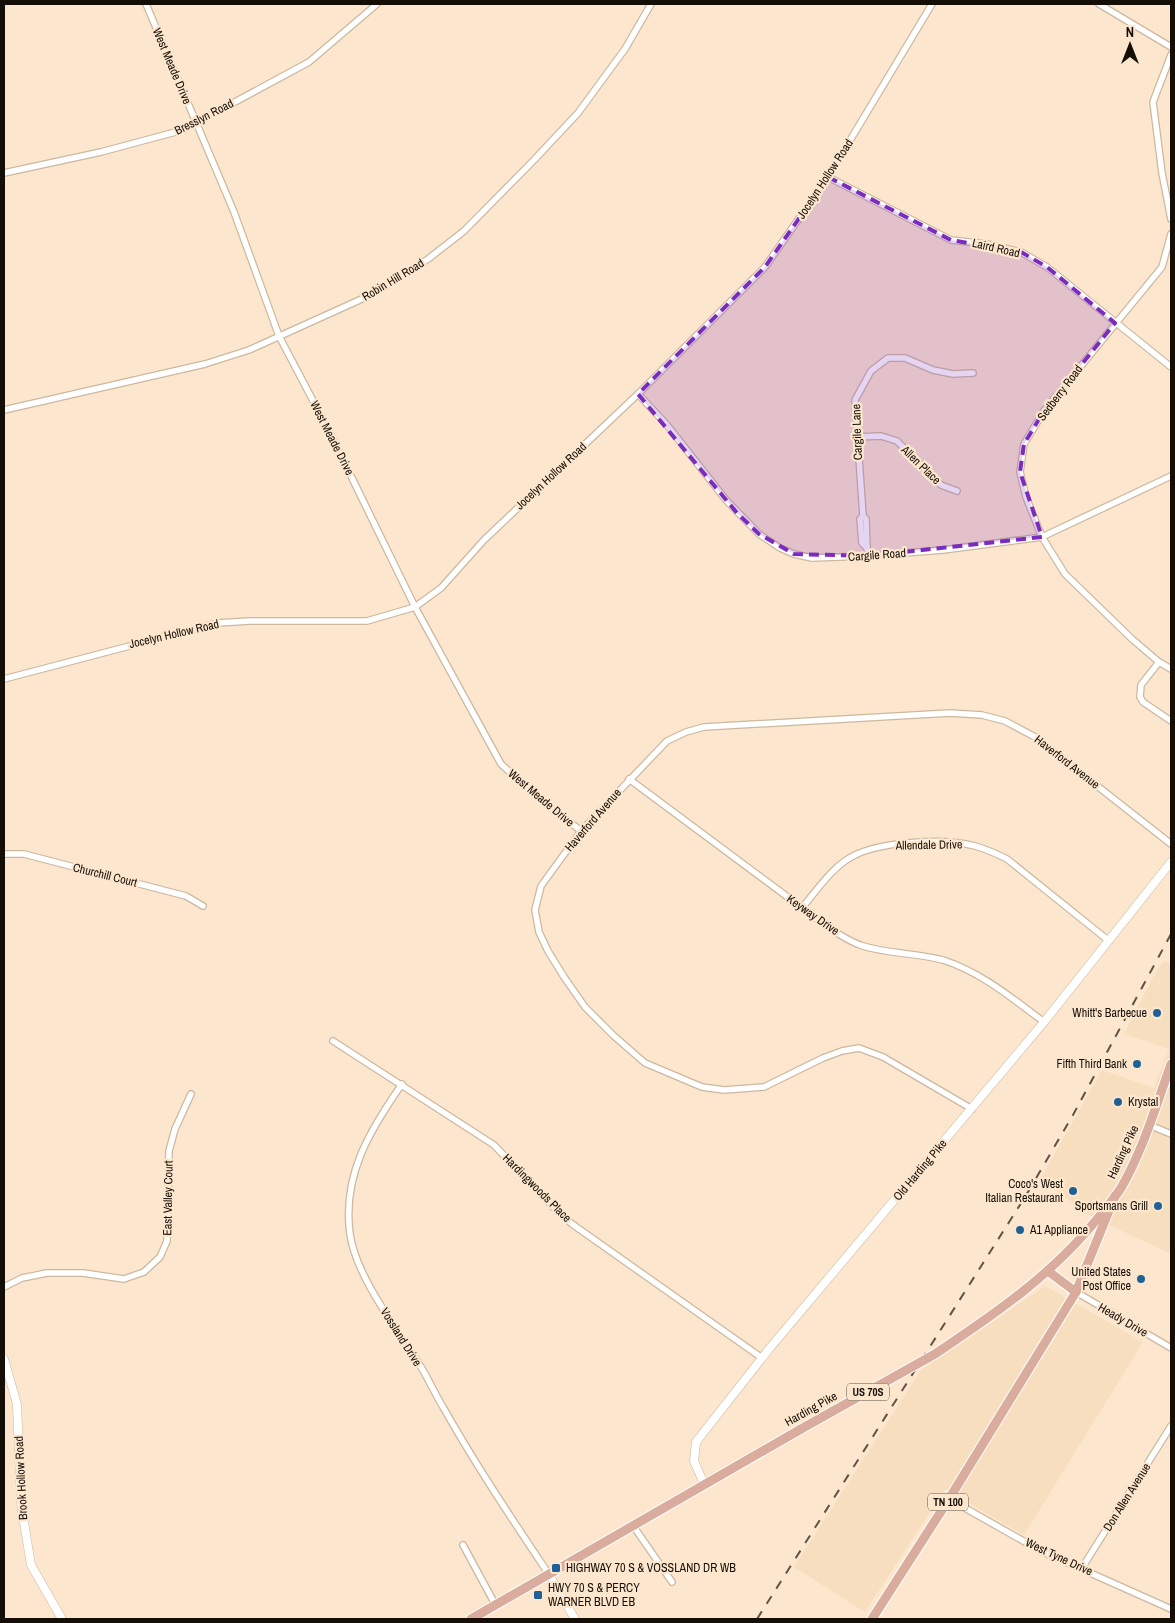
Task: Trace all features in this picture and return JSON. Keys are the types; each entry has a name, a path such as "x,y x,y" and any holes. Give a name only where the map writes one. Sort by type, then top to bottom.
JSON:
{"main road":[{"name":"Harding Pike","path":"471,1619 548,1573 634,1527 704,1484 935,1354 1013,1302 1049,1272 1082,1237 1115,1196 1132,1166 1171,1064"},
{"name":"TN 100","path":"872,1619 950,1499 1076,1292 1115,1196"},
{"path":"1049,1272 1076,1292"}],"street":[{"name":"West Meade Drive","path":"146,4 234,212 279,336 330,433 415,607 501,764 535,795 581,831"},
{"name":"Bresslyn Road","path":"4,173 121,148 183,130 309,62 377,4"},
{"name":"Robin Hill Road","path":"4,410 205,364 249,350 375,293 428,259 464,231 578,113 624,49 651,4"},
{"name":"Jocelyn Hollow Road","path":"4,679 217,623 250,621 367,621 415,607 441,588 484,540 638,394 765,267 828,177 932,4"},
{"path":"1100,4 1171,47"},
{"path":"1171,56 1153,102 1162,173 1171,219"},
{"name":"Laird Road","path":"828,177 951,240 987,244 1021,252 1047,267 1171,367"},
{"name":"Sedberry Road","path":"1171,234 1162,267 1044,411 1024,444 1020,472 1026,497 1042,536 1065,574 1132,639 1171,669"},
{"name":"Cargile Lane","path":"867,556 866,519 863,516 855,400 871,371 888,358 904,358 933,370 953,374 973,373"},
{"name":"Cargile Road","path":"638,394 667,426 726,500 759,534 794,554 830,558 867,556 951,549 1042,536 1171,476"},
{"name":"Allen Place","path":"856,436 882,436 897,441 941,485 957,491"},
{"path":"1160,662 1141,685 1140,697 1171,721"},
{"name":"Haverford Avenue","path":"972,1109 883,1057 859,1048 842,1051 822,1058 764,1087 743,1090 702,1087 645,1063 614,1036 586,1007 548,952 538,932 535,910 541,886 581,831 667,741 686,732 704,727 940,714 982,715 1004,721 1035,737 1171,844"},
{"name":"Keyway Drive","path":"629,779 832,930 863,946 920,955 944,961 965,970 988,981 1044,1022"},
{"name":"Allendale Drive","path":"802,908 841,864 865,851 898,845 955,843 989,850 1007,858 1109,941"},
{"name":"Churchill Court","path":"4,854 24,854 186,896 203,906"},
{"name":"Old Harding Pike","path":"704,1484 694,1461 696,1442 762,1358 1044,1022 1171,862"},
{"name":"Hardingwoods Place","path":"334,1041 494,1145 553,1208 572,1224 762,1358"},
{"name":"Vossland Drive","path":"402,1084 380,1115 354,1166 350,1234 356,1256 387,1314 421,1367 443,1408 548,1573"},
{"name":"East Valley Court","path":"4,1287 22,1278 47,1273 83,1273 124,1279 144,1272 160,1258 167,1241 170,1151 175,1129 191,1094"},
{"path":"1149,1125 1171,1134"},
{"name":"Heady Drive","path":"1076,1292 1171,1348"},
{"name":"Brook Hollow Road","path":"4,1359 17,1404 20,1504 31,1566 62,1619"},
{"name":"Don Allen Avenue","path":"1082,1568 1171,1426"},
{"name":"West Tyne Drive","path":"950,1499 1041,1551 1171,1608"},
{"path":"634,1527 672,1582"},
{"path":"463,1545 495,1604"},
{"path":"548,1573 574,1619"}],"highlighted area":[{"path":"828,177 951,240 1021,252 1047,267 1115,323 1044,411 1024,444 1020,472 1042,537 867,556 794,554 759,534 737,513 638,394 765,267"}],"shaded area":[{"path":"1165,961 1171,963 1171,1254 1088,1215 1041,1178 1102,1070 1154,1088 1169,1049 1124,1034 1158,968"},
{"path":"1045,1286 1143,1342 1024,1535 945,1489 865,1612 794,1567 921,1370"}],"railway":[{"path":"757,1619 1025,1197 1073,1115 1171,934"}],"place":[{"name":"Whitt's Barbecue","path":"1157,1013"},
{"name":"Fifth Third Bank","path":"1137,1064"},
{"name":"Krystal","path":"1118,1102"},
{"name":"Coco's West Italian Restaurant","path":"1073,1191"},
{"name":"Sportsmans Grill","path":"1158,1206"},
{"name":"A1 Appliance","path":"1020,1230"},
{"name":"United States Post Office","path":"1141,1279"},
{"name":"HIGHWAY 70 S & VOSSLAND DR WB","path":"556,1568"},
{"name":"HWY 70 S & PERCY WARNER BLVD EB","path":"538,1595"}]}
